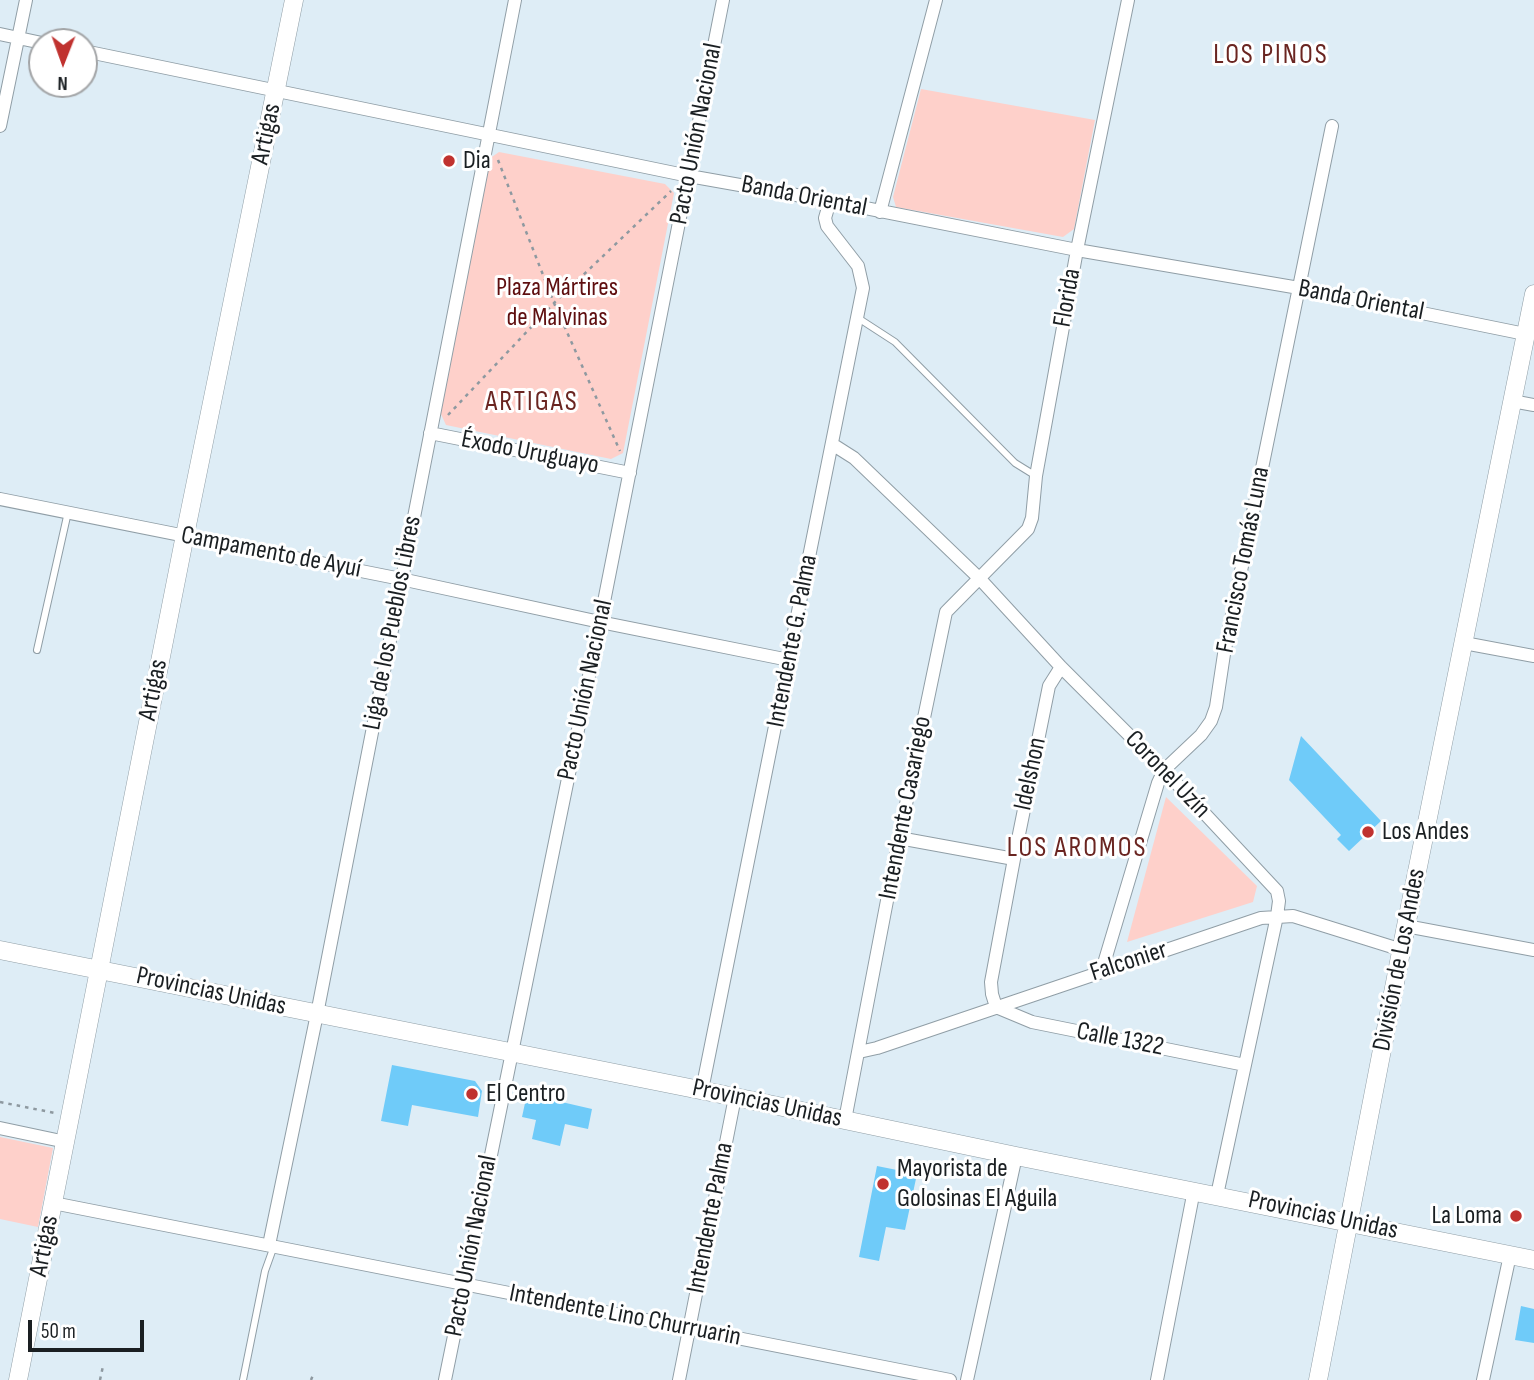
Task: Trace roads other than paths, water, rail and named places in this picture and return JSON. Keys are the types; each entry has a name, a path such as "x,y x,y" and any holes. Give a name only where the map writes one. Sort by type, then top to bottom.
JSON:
{"street":[{"path":"0,126 26,0"},
{"name":"Artigas","path":"18,1380 294,0"},
{"name":"Liga de los Pueblos Libres","path":"272,1245 515,0"},
{"name":"Pacto Unión Nacional","path":"445,1380 600,622 723,0"},
{"path":"880,212 936,0"},
{"name":"Florida","path":"980,579 1028,529 1032,517 1036,476 1077,250 1128,0"},
{"path":"0,34 28,40"},
{"name":"Banda Oriental","path":"98,54 689,176 1077,250 1299,288 1525,334"},
{"name":"Francisco Tomás Luna","path":"1102,970 1164,770 1201,735 1211,721 1216,707 1224,654 1332,125"},
{"name":"Intendente G. Palma","path":"702,1090 863,288 858,266 827,226 825,218 830,201"},
{"name":"División de Los Andes","path":"1318,1380 1406,926 1534,294"},
{"path":"1512,401 1534,405"},
{"name":"Éxodo Uruguayo","path":"430,433 630,473"},
{"name":"Coronel Uzín","path":"832,444 854,458 980,579 1061,667 1164,770 1273,886 1279,901 1277,916 1217,1195"},
{"name":"Campamento de Ayuí","path":"0,499 789,660"},
{"name":"Intendente Casariego","path":"859,1052 899,838 946,612 980,579"},
{"path":"1464,643 1534,656"},
{"name":"Idelshon","path":"996,1007 991,982 1014,859 1049,687 1061,667"},
{"path":"899,838 1014,859"},
{"name":"Falconier","path":"859,1052 1261,918 1302,918 1402,950"},
{"path":"1406,926 1534,950"},
{"name":"Provincias Unidas","path":"0,950 1534,1260"},
{"name":"Calle 1322","path":"996,1007 1032,1022 1245,1065"},
{"path":"845,1120 859,1052"},
{"name":"Intendente Palma","path":"679,1380 736,1097"},
{"path":"0,1128 66,1142"},
{"path":"967,1380 1016,1156"},
{"path":"1157,1380 1194,1190"},
{"name":"Intendente Lino Churruarin","path":"53,1203 950,1380"},
{"path":"1483,1380 1510,1255"}],"lane":[{"path":"858,318 895,342 1015,463 1036,476"},
{"path":"37,650 68,512"},
{"path":"243,1380 272,1245"}],"place":[{"name":"Dia","path":"449,161"},
{"name":"Los Andes","path":"1368,832"},
{"name":"El Centro","path":"472,1094"},
{"name":"Mayorista de Golosinas El Aguila","path":"883,1184"},
{"name":"La Loma","path":"1516,1216"}],"district":[{"name":"LOS PINOS","path":"1271,56"},
{"name":"ARTIGAS","path":"532,403"},
{"name":"LOS AROMOS","path":"1077,849"}],"park label":[{"name":"Plaza Mártires de Malvinas","path":"557,303"}]}
